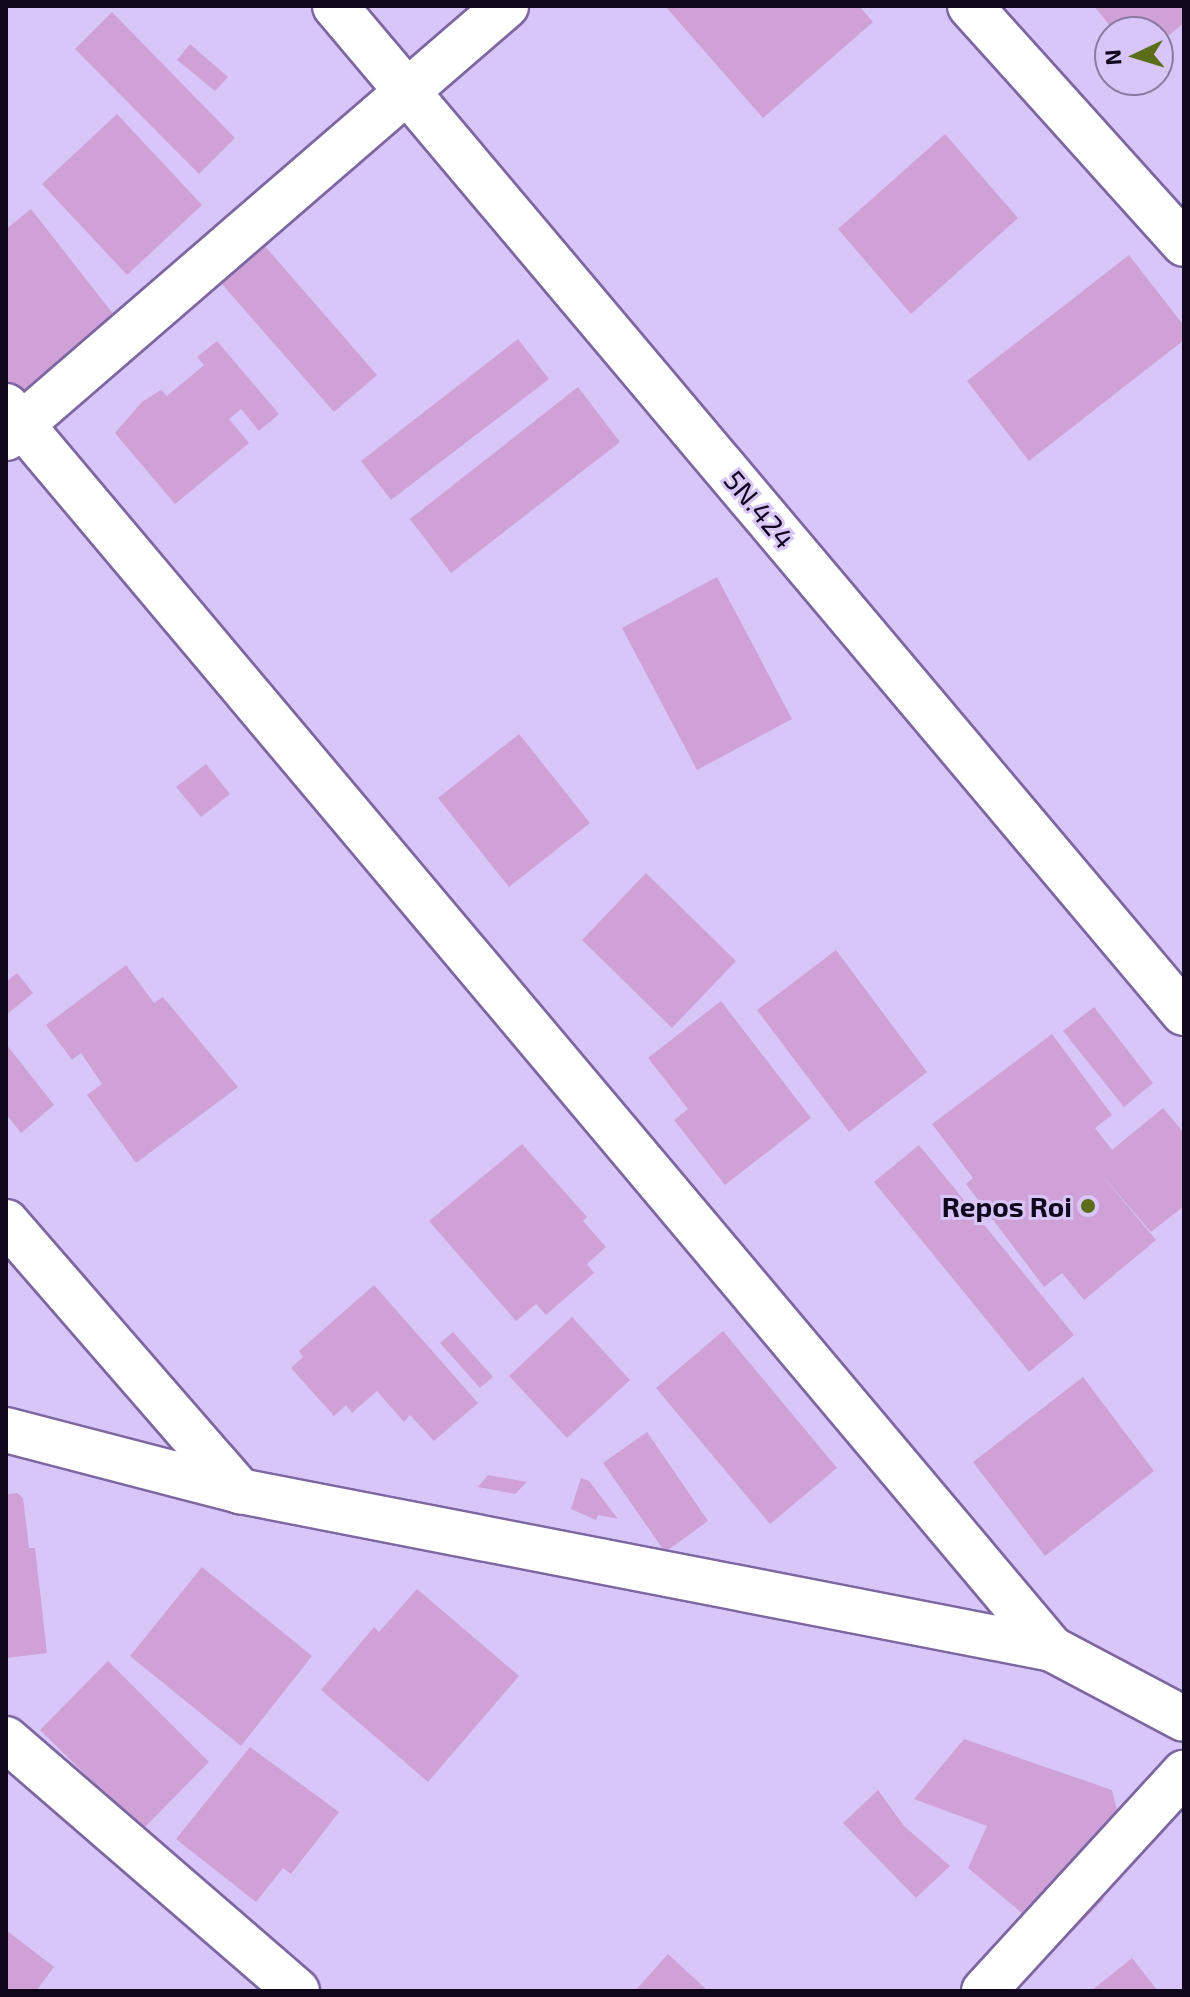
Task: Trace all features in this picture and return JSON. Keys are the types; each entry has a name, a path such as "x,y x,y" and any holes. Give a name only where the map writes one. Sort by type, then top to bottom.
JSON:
{"street":[{"name":"5N.424","path":"335,6 1184,1013"},
{"path":"506,6 12,423 1052,1649"},
{"path":"970,6 1184,244"},
{"path":"6,1222 240,1491"},
{"path":"6,1430 240,1491 1052,1649 1184,1719"},
{"path":"6,1739 297,1991"},
{"path":"984,1991 1184,1773"}],"building":[{"path":"665,6 859,6 873,22 763,118"},
{"path":"1094,6 1184,6 1184,23 1174,31 1174,16 1102,16"},
{"path":"112,12 235,138 199,174 75,49"},
{"path":"190,44 228,77 215,91 177,60"},
{"path":"117,114 202,205 127,275 42,184"},
{"path":"945,134 1018,218 911,314 838,229"},
{"path":"31,209 121,324 22,401 6,380 6,229"},
{"path":"264,245 377,375 334,412 221,283"},
{"path":"1129,255 1184,326 1184,340 1029,461 967,381"},
{"path":"518,339 549,379 391,500 361,461"},
{"path":"217,341 279,414 259,431 241,409 229,419 249,443 175,504 115,433 142,402 161,390 167,396 204,365 197,357"},
{"path":"578,387 620,442 451,573 410,519"},
{"path":"717,577 792,719 697,770 622,628"},
{"path":"519,734 590,823 509,887 438,798"},
{"path":"206,764 230,794 201,817 176,787"},
{"path":"646,873 736,961 672,1028 582,940"},
{"path":"836,950 927,1072 849,1132 757,1010"},
{"path":"126,965 154,1003 163,997 238,1087 136,1163 87,1095 102,1084 81,1053 72,1060 46,1025"},
{"path":"17,973 33,993 6,1015 6,982"},
{"path":"721,1001 811,1118 725,1185 674,1120 688,1109 648,1058"},
{"path":"1094,1007 1153,1083 1124,1107 1063,1031"},
{"path":"1052,1034 1112,1115 1095,1128 1112,1150 1163,1108 1184,1133 1184,1206 1151,1232 1094,1166 1156,1240 1084,1300 1062,1273 1044,1287 966,1184 973,1178 932,1124"},
{"path":"6,1044 54,1105 21,1133 6,1114"},
{"path":"522,1144 587,1217 583,1221 606,1247 587,1264 594,1273 546,1315 536,1304 516,1321 429,1221"},
{"path":"919,1145 1074,1335 1029,1372 874,1182"},
{"path":"374,1285 478,1403 434,1441 410,1415 404,1422 377,1391 352,1413 346,1405 334,1416 291,1368 303,1357 299,1351"},
{"path":"572,1317 630,1380 567,1438 509,1376"},
{"path":"723,1331 837,1468 770,1524 656,1388"},
{"path":"453,1332 493,1377 480,1388 440,1343"},
{"path":"1083,1377 1154,1471 1045,1556 973,1462"},
{"path":"647,1432 708,1521 665,1552 603,1463"},
{"path":"488,1475 527,1482 515,1494 478,1487"},
{"path":"581,1478 589,1481 618,1519 598,1515 596,1520 571,1509"},
{"path":"17,1493 23,1498 29,1548 35,1548 47,1653 6,1658 6,1494"},
{"path":"202,1567 312,1656 241,1746 130,1656"},
{"path":"417,1589 519,1676 428,1782 321,1690 374,1627 379,1632"},
{"path":"108,1661 209,1762 142,1830 40,1730"},
{"path":"964,1739 1112,1790 1119,1818 1028,1918 968,1868 987,1826 914,1799"},
{"path":"250,1747 339,1812 291,1874 283,1868 256,1902 176,1839"},
{"path":"878,1790 904,1826 950,1866 916,1898 843,1823"},
{"path":"1090,1886 1104,1899 1069,1935 1056,1921"},
{"path":"6,1930 54,1967 36,1991 6,1991"},
{"path":"668,1954 708,1991 635,1991"},
{"path":"1132,1958 1158,1991 1091,1991"}],"place":[{"name":"Repos Roi","path":"1088,1206"}]}
